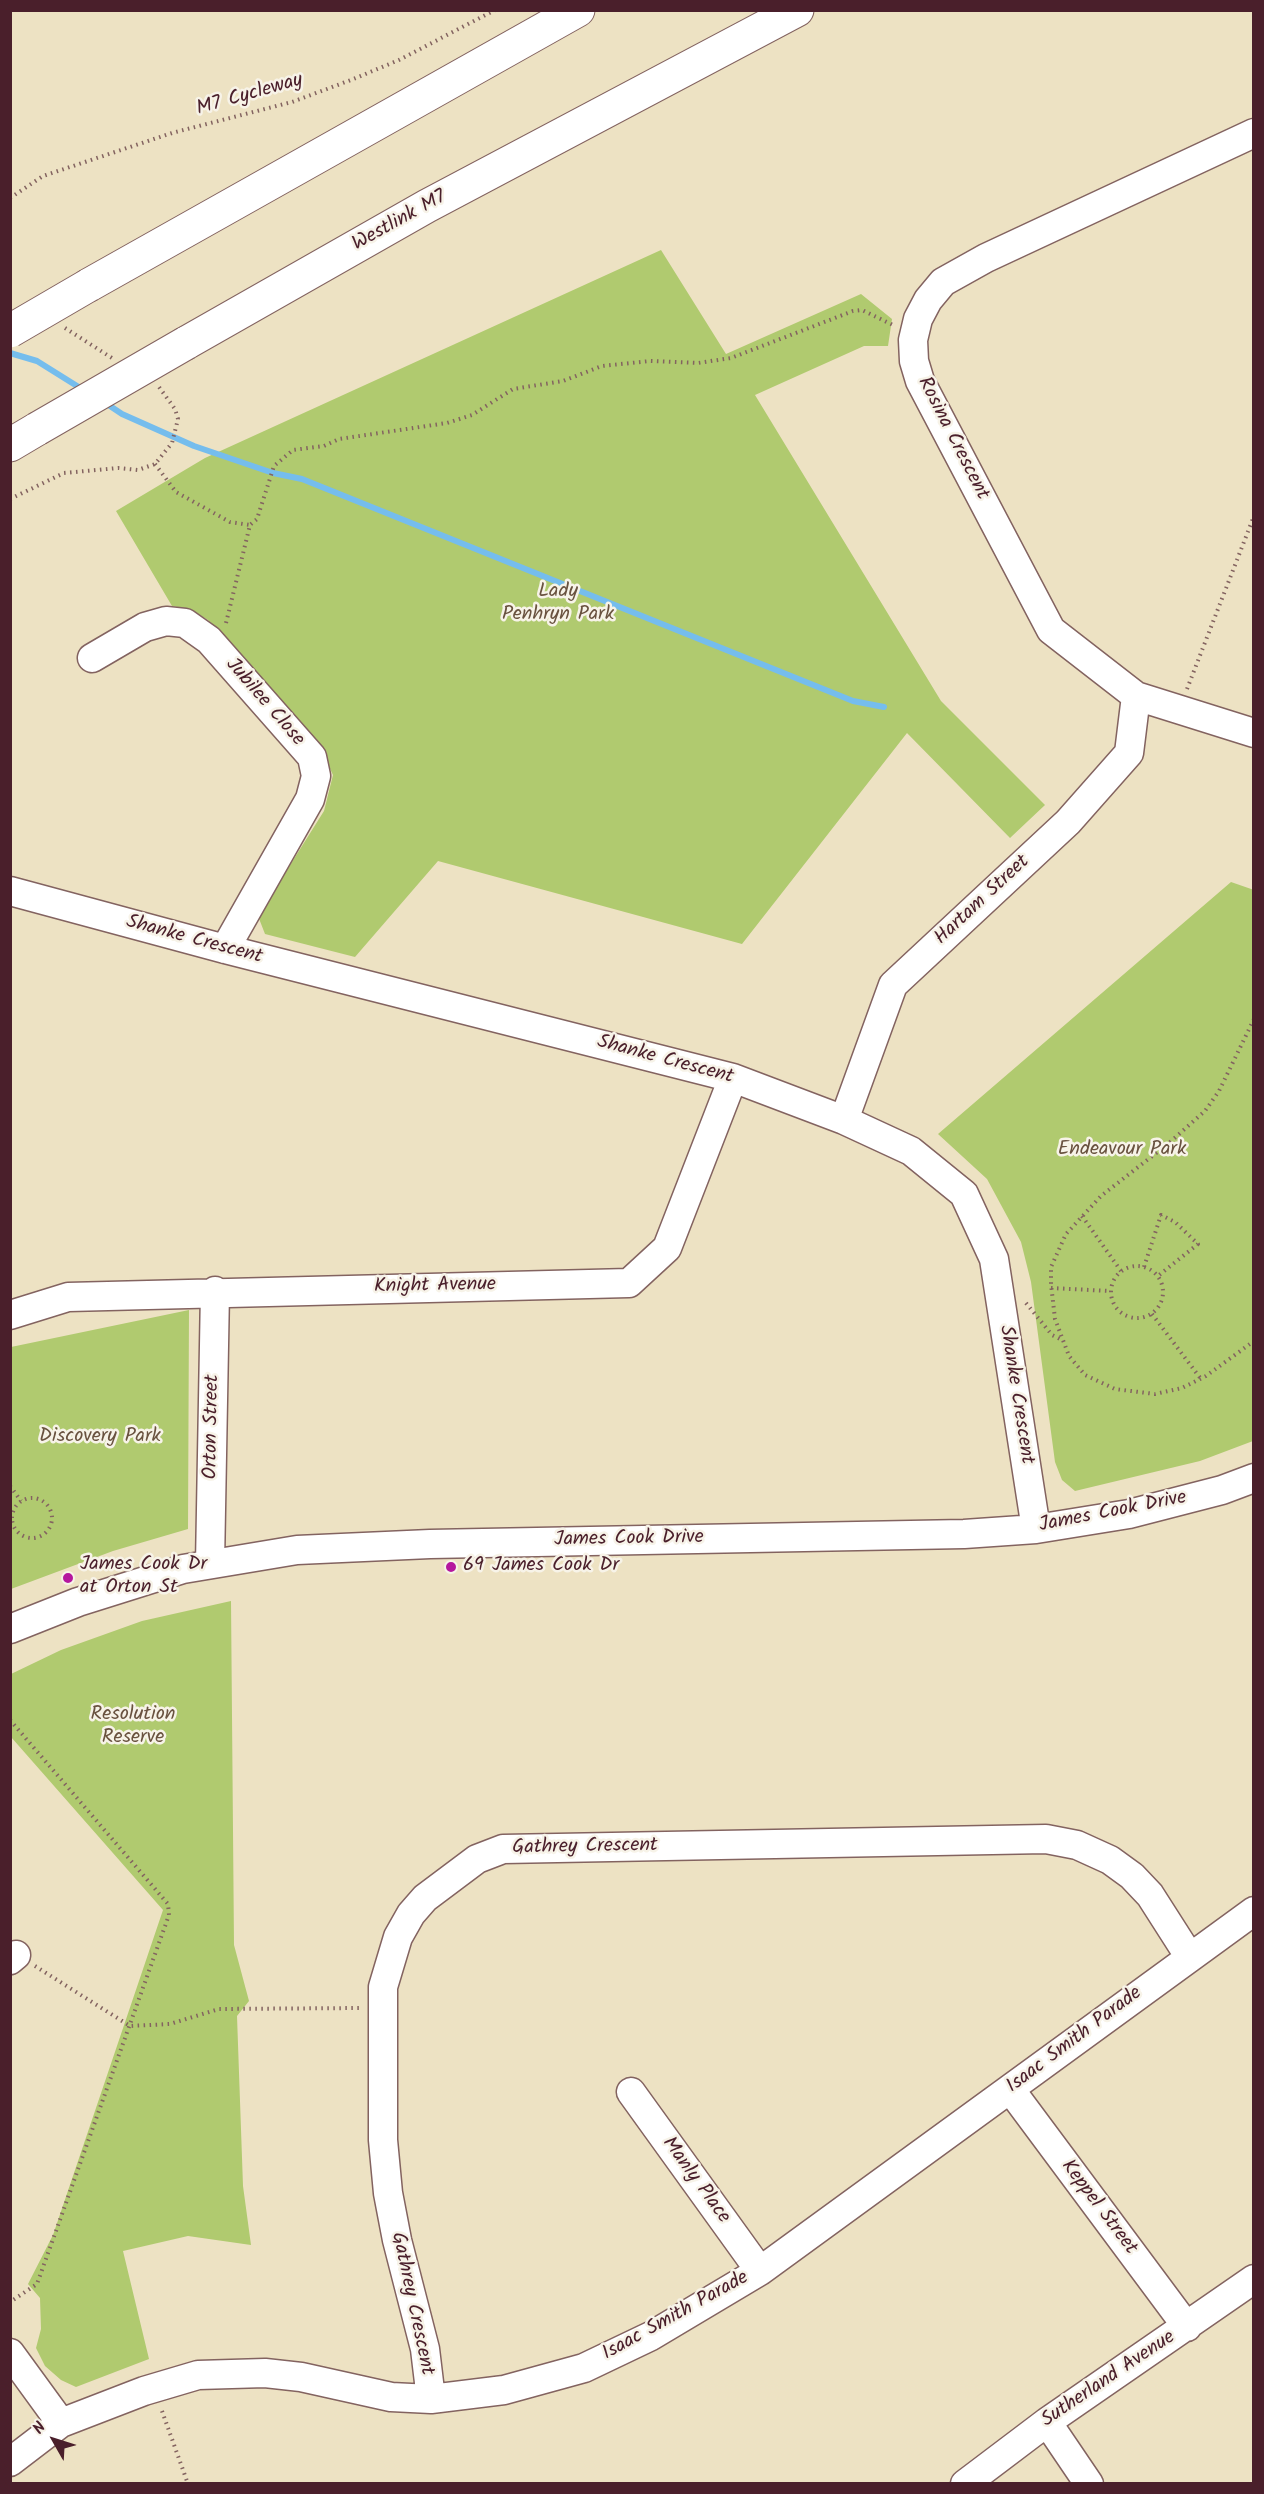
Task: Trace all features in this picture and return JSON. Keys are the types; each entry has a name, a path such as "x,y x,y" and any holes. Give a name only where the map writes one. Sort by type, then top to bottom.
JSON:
{"highway":[{"path":"10,331 578,10"},
{"name":"Westlink M7","path":"24,437 427,206 797,10"},
{"path":"756,33 808,10"}],"street":[{"name":"Rosina Crescent","path":"1254,133 986,258 943,282 928,300 918,319 914,351 920,381 1051,630 1136,696 1254,733"},
{"name":"Jubilee Close","path":"92,658 145,627 166,621 185,623 209,640 312,757 316,776 310,799 225,950"},
{"name":"Hartam Street","path":"844,1120 893,985 1068,822 1129,753 1136,696"},
{"name":"Shanke Crescent","path":"10,891 225,950 733,1078 844,1120 911,1151 964,1194 994,1259 1036,1529"},
{"name":"Knight Avenue","path":"10,1315 68,1297 629,1283 667,1248 733,1078"},
{"name":"Orton Street","path":"210,1564 215,1292"},
{"name":"James Cook Drive","path":"10,1629 78,1602 183,1569 336,1547 964,1534 1036,1529 1169,1505 1254,1478"},
{"name":"Gathrey Crescent","path":"431,2399 425,2349 397,2240 388,2193 383,2140 383,1987 388,1961 411,1914 450,1877 477,1859 503,1849 1046,1839 1077,1845 1110,1860 1132,1876 1150,1895 1189,1956"},
{"name":"Isaac Smith Parade","path":"10,2462 61,2423 153,2388 198,2375 265,2373 301,2377 391,2397 431,2399 504,2390 584,2368 651,2336 760,2271 1189,1956 1254,1911"},
{"name":"Keppel Street","path":"1010,2089 1187,2327"},
{"name":"Manly Place","path":"631,2092 760,2271"},
{"name":"Sutherland Avenue","path":"965,2484 1047,2422 1254,2279"},
{"path":"10,2353 61,2423"},
{"path":"1047,2422 1089,2484"}],"path":[{"name":"M7 Cycleway","path":"10,198 43,176 172,133 292,102 351,80 399,60 495,10"},
{"path":"209,640 224,628 229,617 250,525 257,519 274,466 293,450 324,446 339,440 447,423 472,415 513,389 563,381 602,366 650,360 698,363 731,358 853,310 862,310 893,326 897,313 918,319"},
{"path":"55,323 121,363"},
{"path":"10,499 64,473 117,468 138,470 155,464 172,443 177,430 175,409 158,386 149,380"},
{"path":"155,464 176,492 230,522 250,525"},
{"path":"1179,709 1254,516"},
{"path":"1254,1019 1220,1091 1205,1111 1169,1143 1109,1189 1082,1216 1066,1234 1051,1267 1051,1288 1061,1339 1082,1373 1116,1389 1155,1394 1182,1388 1201,1379 1254,1341"},
{"path":"1144,1267 1161,1215 1175,1222 1198,1244 1158,1276"},
{"path":"1082,1216 1121,1271"},
{"path":"1131,1267 1144,1267 1158,1276 1163,1296 1152,1314 1143,1319 1127,1317 1114,1306 1110,1291 1113,1280 1121,1271 1131,1267"},
{"path":"1051,1288 1110,1291"},
{"path":"1026,1304 1052,1335 1061,1339"},
{"path":"1152,1314 1201,1379"},
{"path":"10,1486 21,1501"},
{"path":"33,1498 48,1506 52,1524 43,1535 30,1539 17,1533 12,1520 13,1512 21,1501 33,1498"},
{"path":"10,1720 168,1904 169,1915 37,2284 10,2302"},
{"path":"13,1957 130,2026 170,2024 219,2008 383,2008"},
{"path":"153,2388 188,2484"}],"green space":[{"name":"Lady Penhryn Park","path":"661,250 726,354 861,294 892,319 888,346 864,346 755,395 941,701 1045,805 1010,838 907,733 742,944 438,861 355,957 265,934 258,916 324,811 333,775 319,746 208,620 190,609 172,606 116,511 205,458"},
{"name":"Endeavour Park","path":"1231,882 1254,890 1253,1441 1200,1461 1075,1491 1062,1480 1055,1462 1031,1282 1021,1242 987,1179 938,1134"},
{"name":"Discovery Park","path":"189,1310 188,1529 113,1551 11,1589 11,1347"},
{"name":"Resolution Reserve","path":"231,1601 234,1945 249,2001 237,2016 243,2186 251,2245 188,2236 123,2251 149,2359 76,2387 61,2380 45,2366 36,2348 41,2329 40,2298 28,2284 53,2235 163,1910 11,1737 11,1674 61,1650 142,1621"}],"waterway":[{"path":"10,353 37,361 85,391"},
{"path":"104,402 122,414 194,446 273,473 302,479 853,701 884,707"}],"place":[{"name":"69 James Cook Dr","path":"451,1567"},
{"name":"James Cook Dr at Orton St","path":"68,1578"}]}
